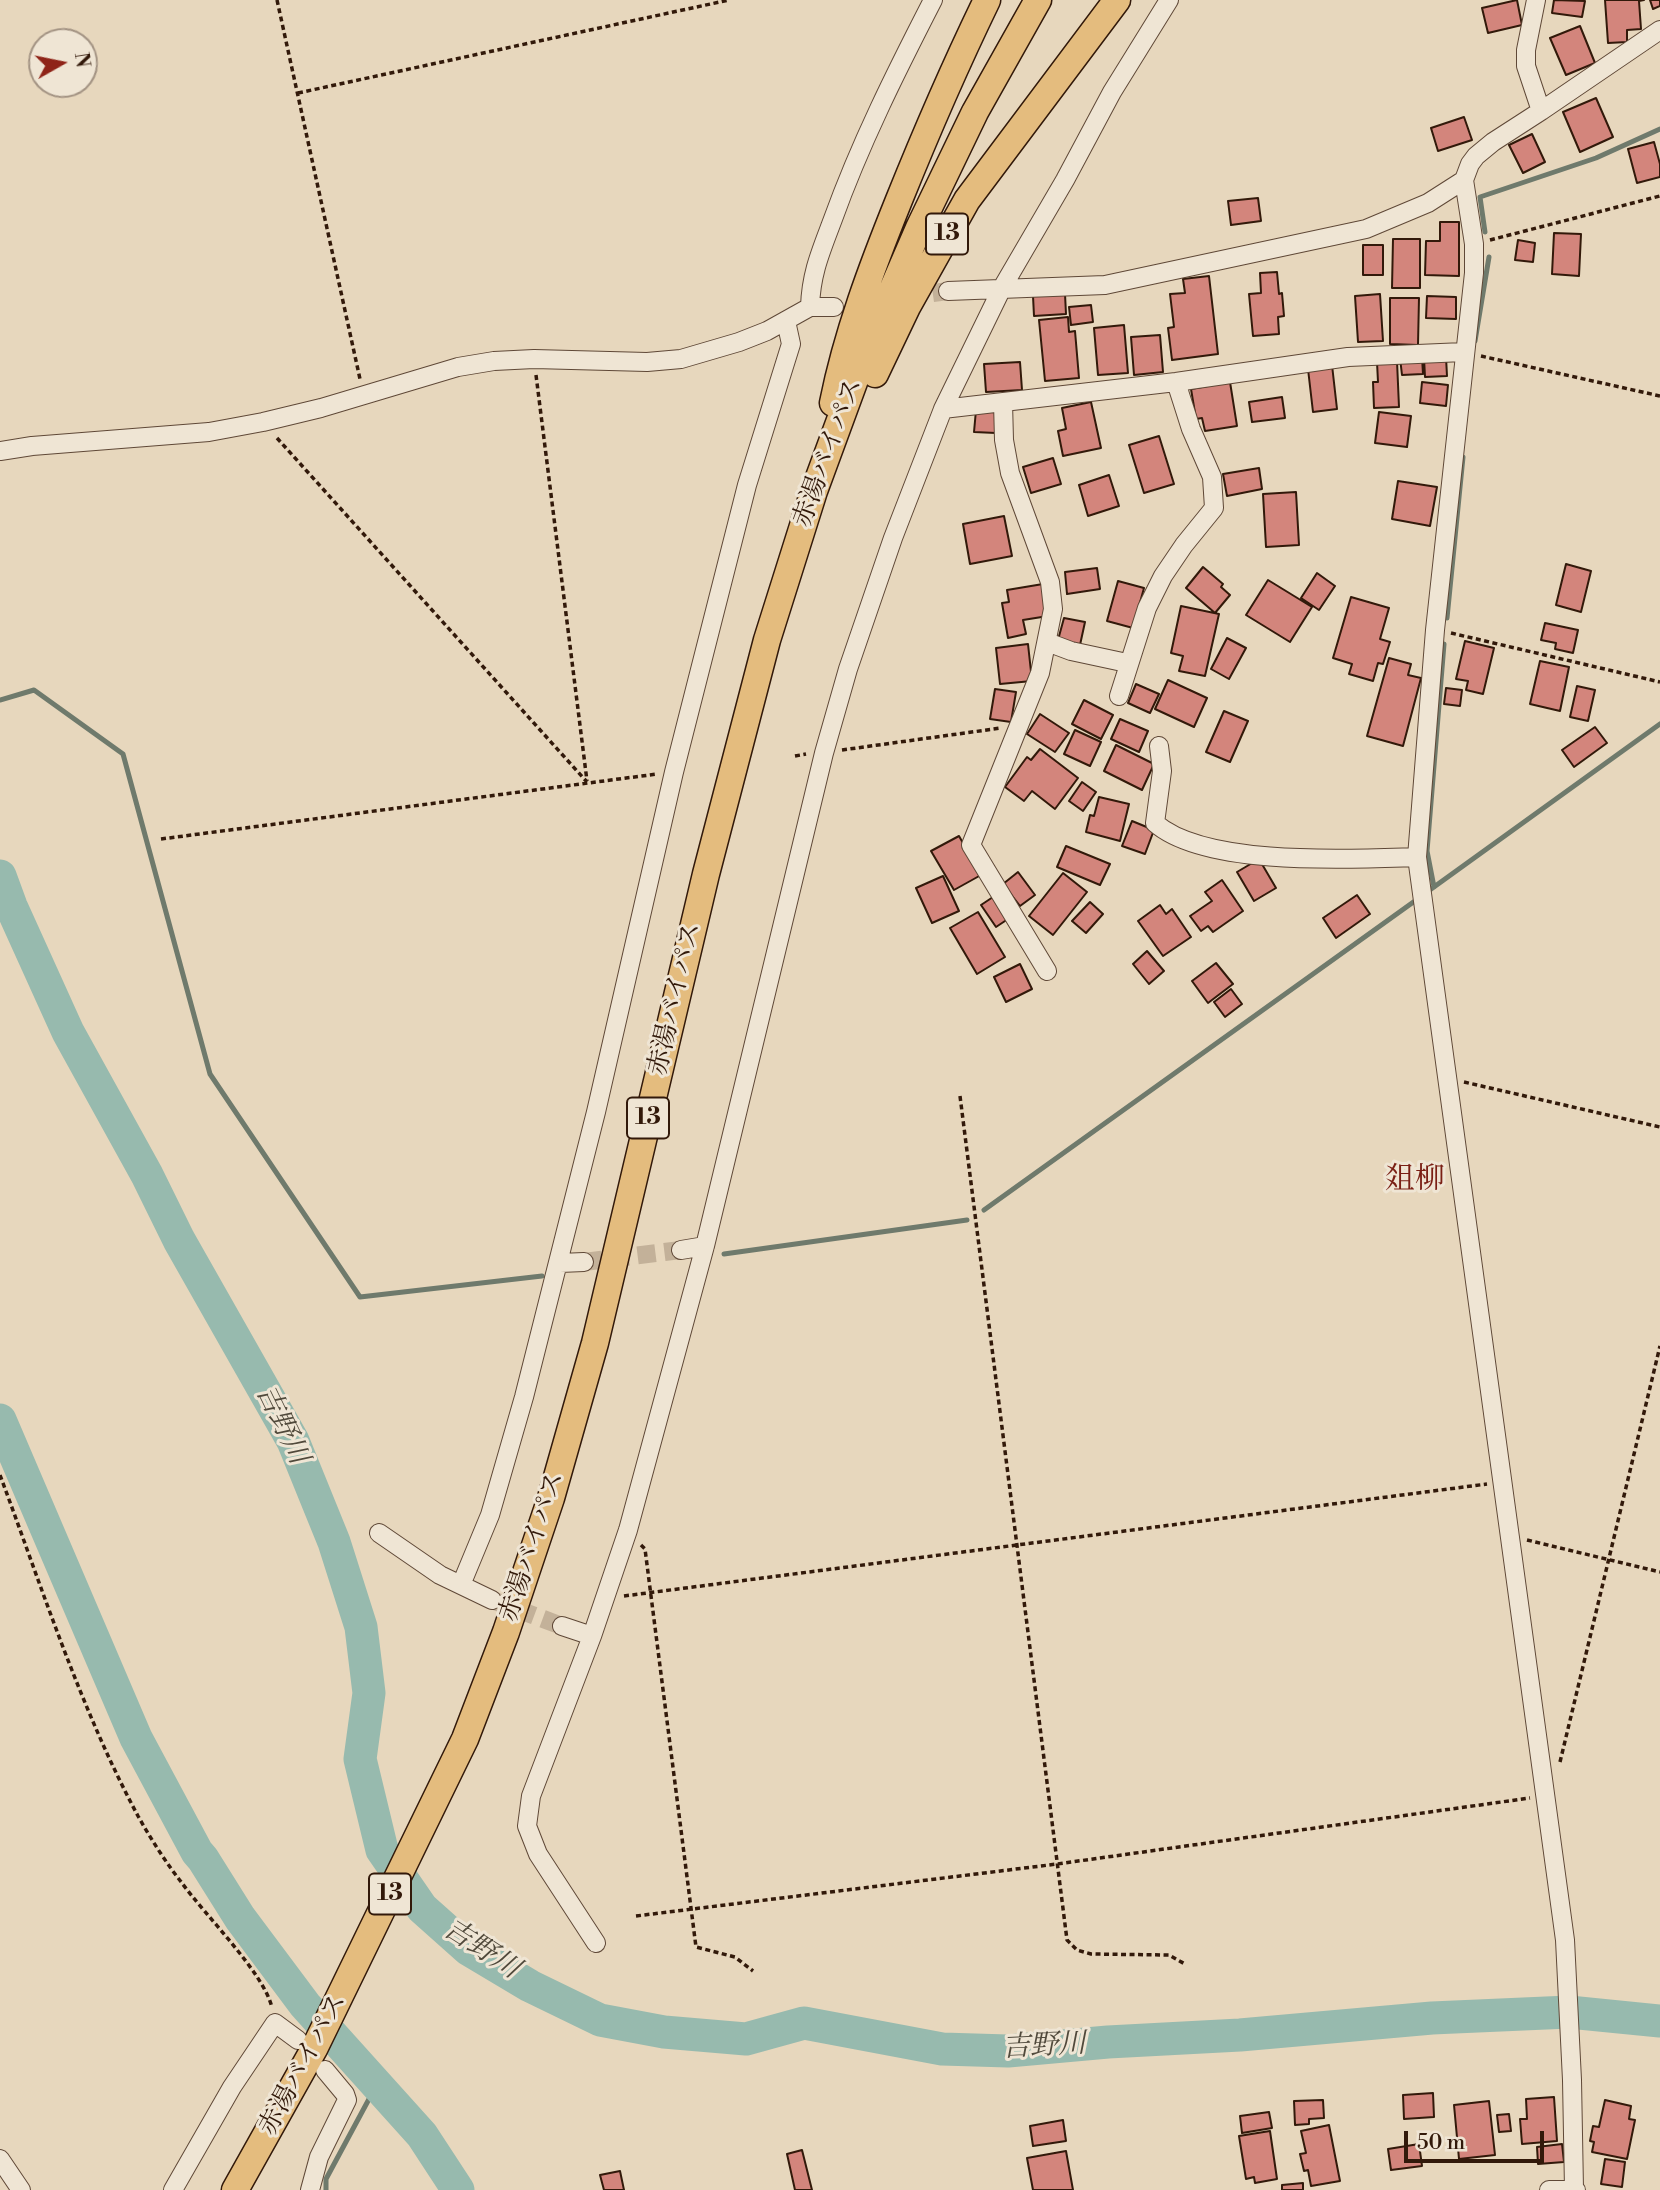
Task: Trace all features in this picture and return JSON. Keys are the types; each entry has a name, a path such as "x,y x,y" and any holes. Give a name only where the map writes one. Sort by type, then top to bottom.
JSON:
{"highway":[{"name":"13","path":"814,491 842,356 878,252 928,130 987,0"},
{"name":"赤湯バイパス","path":"235,2190 312,2053 465,1739 506,1632 551,1499 595,1343 706,874 766,640 814,491 864,355 919,228 975,112 1038,0"},
{"name":"13","path":"814,491 907,307 967,200 1117,0"}],"street":[{"path":"810,307 810,282 844,187 872,123 933,0"},
{"path":"596,1944 538,1854 527,1826 531,1796 592,1636 628,1530 705,1247 824,752 848,670 873,594 943,409 1002,288 1112,92 1169,0"},
{"path":"1536,0 1526,50 1526,66 1541,111"},
{"path":"1549,2190 1575,2190 1565,1940 1417,857 1435,629 1474,273 1474,244 1464,180 1470,164 1483,149 1660,30"},
{"path":"948,291 1105,285 1366,229 1428,203 1464,180"},
{"path":"0,451 209,432 262,422 458,367 494,361 534,359 647,362 681,359 739,342 810,307 834,307"},
{"path":"461,1586 490,1515 560,1263 674,772 747,485 791,344 786,321"},
{"path":"943,409 1176,382 1348,357 1464,352"},
{"path":"1119,696 1127,663 1138,639 1147,608 1163,576 1214,508 1212,477 1191,429 1176,382"},
{"path":"1003,402 1004,440 1010,473 1050,582 1053,609 1040,673 971,845 1046,971"},
{"path":"1047,642 1071,651 1127,663"},
{"path":"1159,746 1162,771 1154,823 1168,835 1240,855 1344,859 1417,857"},
{"path":"681,1250 705,1247"},
{"path":"560,1263 584,1262"},
{"path":"379,1533 440,1575 492,1600"},
{"path":"562,1626 592,1636"},
{"path":"173,2190 232,2087 275,2023 312,2053 345,2094 347,2101 319,2157 310,2190"},
{"path":"0,2159 21,2190"}],"path":[{"path":"277,0 363,395"},
{"path":"298,93 729,0"},
{"path":"1474,244 1660,196"},
{"path":"1464,352 1660,396"},
{"path":"534,359 587,782"},
{"path":"262,422 587,782"},
{"path":"1435,629 1660,682"},
{"path":"824,752 1017,726"},
{"path":"161,839 674,772"},
{"path":"1446,1077 1660,1127"},
{"path":"960,1096 1067,1940 1077,1950 1091,1954 1169,1955 1185,1965"},
{"path":"636,1916 1056,1864 1546,1796 1561,1760 1660,1346"},
{"path":"0,1475 64,1646 116,1772 139,1818 181,1883 247,1965 269,1997 275,2023"},
{"path":"604,1599 1504,1482"},
{"path":"628,1530 645,1549 696,1947 735,1957 753,1971"},
{"path":"1511,1536 1660,1572"}],"building":[{"path":"1517,0 1522,25 1488,33 1482,8"},
{"path":"1554,0 1585,1 1582,17 1552,13"},
{"path":"1605,0 1644,0 1639,1 1641,29 1627,30 1627,42 1608,43"},
{"path":"1650,0 1660,0 1660,6 1653,9"},
{"path":"1580,26 1595,63 1566,75 1550,38"},
{"path":"1596,98 1613,137 1580,152 1563,112"},
{"path":"1464,117 1472,140 1438,151 1431,128"},
{"path":"1532,134 1545,162 1523,173 1509,145"},
{"path":"1654,142 1660,164 1660,177 1637,183 1628,149"},
{"path":"1258,198 1261,221 1231,225 1228,201"},
{"path":"1440,222 1459,222 1459,276 1425,275 1426,241 1440,241"},
{"path":"1554,233 1581,234 1579,276 1552,274"},
{"path":"1393,239 1420,239 1420,288 1392,288"},
{"path":"1518,240 1535,243 1533,262 1515,260"},
{"path":"1363,245 1383,245 1383,275 1363,275"},
{"path":"1277,272 1284,316 1278,317 1279,334 1253,336 1249,294 1261,293 1260,273"},
{"path":"1209,276 1218,354 1172,360 1168,328 1174,327 1170,294 1185,293 1183,279"},
{"path":"1065,294 1066,314 1034,316 1033,296"},
{"path":"1380,294 1383,341 1358,342 1355,296"},
{"path":"1427,296 1456,297 1456,319 1426,318"},
{"path":"1390,298 1419,298 1418,345 1390,344"},
{"path":"1091,305 1093,322 1071,325 1069,307"},
{"path":"1068,317 1069,332 1075,331 1079,378 1045,381 1039,320"},
{"path":"1124,325 1128,373 1098,375 1094,328"},
{"path":"1160,335 1163,372 1134,375 1131,337"},
{"path":"1422,357 1423,374 1402,375 1400,358"},
{"path":"1446,357 1447,376 1425,377 1424,358"},
{"path":"1397,361 1399,407 1374,408 1373,382 1378,382 1377,362"},
{"path":"1020,362 1022,390 986,392 984,364"},
{"path":"1332,365 1337,409 1313,412 1308,369"},
{"path":"1230,382 1237,426 1205,431 1202,418 1196,419 1191,389"},
{"path":"1422,382 1448,385 1446,406 1420,403"},
{"path":"1282,397 1285,418 1252,422 1249,402"},
{"path":"1091,402 1101,448 1063,456 1058,431 1066,429 1062,408"},
{"path":"976,410 997,412 996,433 974,432"},
{"path":"1379,412 1411,416 1407,447 1375,443"},
{"path":"1159,436 1174,484 1144,493 1129,445"},
{"path":"1053,458 1061,484 1031,493 1023,467"},
{"path":"1259,468 1262,489 1227,496 1223,474"},
{"path":"1109,475 1119,506 1088,516 1079,485"},
{"path":"1398,481 1437,487 1430,526 1392,519"},
{"path":"1296,492 1299,545 1266,547 1263,494"},
{"path":"1004,516 1012,556 970,564 963,524"},
{"path":"1566,564 1591,571 1581,612 1556,605"},
{"path":"1203,567 1223,584 1221,587 1230,595 1215,613 1186,588"},
{"path":"1097,568 1100,589 1067,594 1065,572"},
{"path":"1317,573 1335,586 1319,610 1301,598"},
{"path":"1268,580 1312,607 1290,642 1246,615"},
{"path":"1118,581 1144,588 1133,628 1107,621"},
{"path":"1043,584 1048,616 1023,620 1026,634 1008,638 1002,603 1009,602 1007,590"},
{"path":"1351,597 1389,608 1380,639 1390,642 1383,664 1378,663 1373,681 1349,674 1352,664 1333,658"},
{"path":"1181,606 1219,614 1205,676 1179,671 1183,656 1171,653"},
{"path":"1064,618 1085,622 1080,645 1058,640"},
{"path":"1545,623 1578,630 1573,653 1555,649 1556,643 1541,640"},
{"path":"1227,638 1246,648 1229,679 1211,669"},
{"path":"1465,641 1494,648 1483,694 1466,690 1468,681 1456,679"},
{"path":"1028,644 1032,681 1000,684 996,648"},
{"path":"1389,658 1411,664 1408,675 1421,678 1403,746 1367,736"},
{"path":"1540,661 1569,667 1560,711 1530,704"},
{"path":"1168,680 1207,698 1194,727 1155,709"},
{"path":"1136,684 1159,694 1150,713 1128,703"},
{"path":"1577,686 1595,690 1588,721 1570,717"},
{"path":"1446,688 1462,690 1460,706 1444,704"},
{"path":"995,689 1016,692 1011,722 990,719"},
{"path":"1084,700 1113,715 1101,739 1072,724"},
{"path":"1224,711 1248,721 1230,762 1206,752"},
{"path":"1040,714 1069,733 1055,752 1027,734"},
{"path":"1120,719 1148,731 1139,752 1111,739"},
{"path":"1595,727 1607,743 1574,767 1562,750"},
{"path":"1075,730 1101,742 1090,766 1064,754"},
{"path":"1116,745 1154,764 1142,790 1104,771"},
{"path":"1040,749 1078,778 1055,809 1032,791 1024,801 1005,787 1027,757 1031,760"},
{"path":"1082,782 1096,792 1083,811 1069,801"},
{"path":"1099,797 1129,804 1120,841 1086,832 1090,815 1094,816"},
{"path":"1132,821 1154,830 1145,854 1122,846"},
{"path":"959,836 981,875 954,890 931,851"},
{"path":"1066,846 1110,864 1100,885 1057,867"},
{"path":"1259,859 1276,888 1254,901 1237,872"},
{"path":"1018,872 1035,895 1020,906 1003,884"},
{"path":"1063,873 1087,892 1053,935 1029,916"},
{"path":"943,876 959,911 932,923 916,888"},
{"path":"1222,880 1243,911 1213,932 1208,926 1201,931 1190,916 1212,901 1205,892"},
{"path":"996,895 1011,917 996,927 981,905"},
{"path":"1357,895 1370,914 1336,938 1323,918"},
{"path":"1090,902 1103,914 1086,933 1072,921"},
{"path":"1160,905 1166,914 1172,909 1191,937 1163,956 1138,921"},
{"path":"978,912 1005,957 977,974 950,928"},
{"path":"1147,951 1164,971 1149,984 1133,964"},
{"path":"1216,963 1233,984 1208,1003 1192,981"},
{"path":"1020,964 1032,989 1006,1002 994,977"},
{"path":"1231,989 1242,1004 1225,1017 1214,1002"},
{"path":"1433,2093 1434,2117 1404,2119 1403,2095"},
{"path":"1554,2097 1557,2141 1522,2144 1520,2119 1527,2119 1526,2099"},
{"path":"1323,2100 1324,2118 1309,2119 1309,2124 1295,2125 1294,2101"},
{"path":"1605,2100 1631,2106 1629,2119 1635,2120 1627,2159 1592,2152 1594,2142 1590,2141 1593,2126 1599,2127"},
{"path":"1489,2101 1495,2155 1459,2159 1454,2105"},
{"path":"1269,2112 1272,2128 1242,2133 1240,2116"},
{"path":"1509,2114 1511,2131 1499,2132 1497,2115"},
{"path":"1063,2120 1066,2141 1033,2146 1030,2126"},
{"path":"1329,2125 1340,2181 1311,2186 1308,2170 1304,2171 1300,2154 1306,2153 1301,2131"},
{"path":"1270,2131 1277,2179 1255,2183 1254,2177 1246,2179 1239,2136"},
{"path":"1419,2144 1422,2166 1391,2170 1388,2149"},
{"path":"1562,2144 1564,2162 1538,2164 1537,2147"},
{"path":"802,2150 812,2190 795,2190 787,2154"},
{"path":"1066,2151 1073,2190 1033,2190 1027,2158"},
{"path":"1605,2159 1625,2162 1622,2187 1601,2184"},
{"path":"620,2171 624,2190 604,2190 600,2175"},
{"path":"1303,2183 1303,2190 1282,2190 1282,2185"}],"waterway":[{"path":"1485,232 1480,197 1596,158 1660,129"},
{"path":"1475,341 1489,257"},
{"path":"1447,618 1463,457"},
{"path":"1434,887 1427,851 1444,644"},
{"path":"0,700 34,690 123,754 210,1074 360,1297 542,1276"},
{"path":"1427,892 1660,724"},
{"name":"吉野川","path":"0,876 68,1032 147,1175 179,1240 293,1441 334,1542 361,1627 369,1693 360,1759 382,1850 422,1908 468,1949 530,1986 600,2020 664,2032 746,2039 804,2023 942,2049 1008,2051 1432,2018 1569,2012 1660,2021"},
{"path":"984,1210 1419,898"},
{"path":"724,1254 967,1220"},
{"path":"0,1420 136,1738 197,1852 240,1918 305,2005 422,2135 458,2190"},
{"path":"326,2190 326,2179 376,2086"}],"tunnel":[{"path":"906,297 948,291"},
{"path":"584,1262 681,1250"},
{"path":"492,1600 562,1626"}],"district":[{"name":"爼柳","path":"1415,1181"}]}
